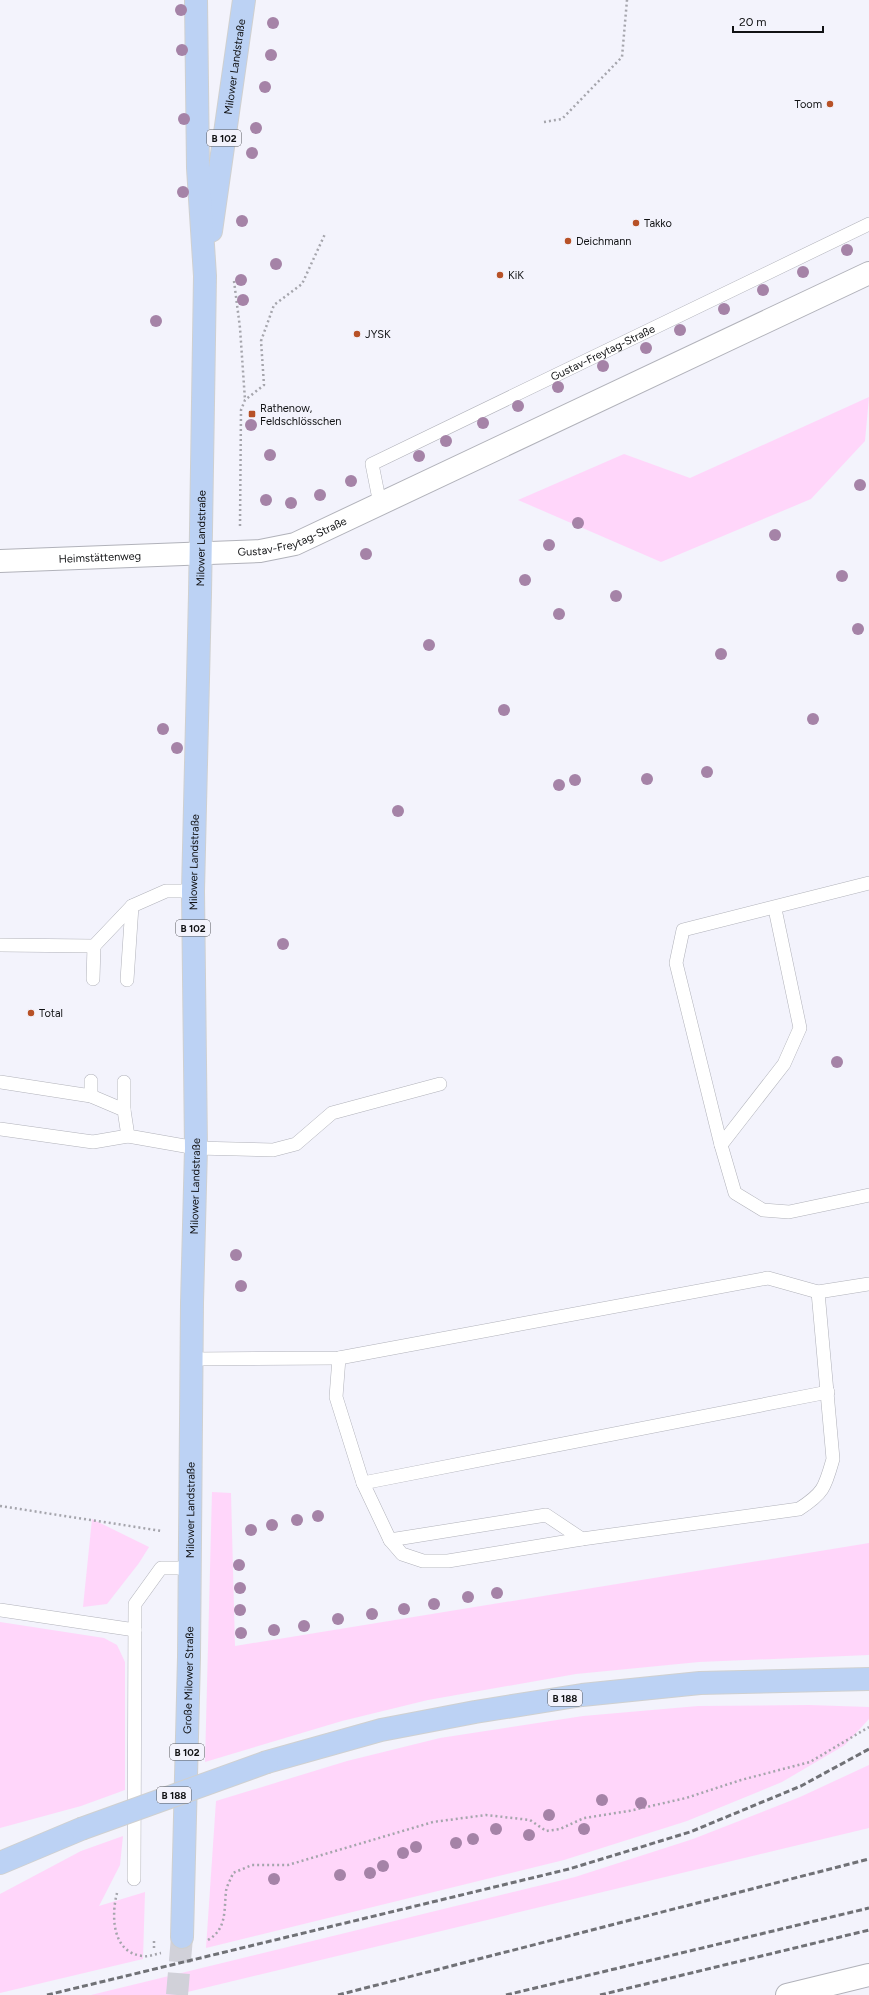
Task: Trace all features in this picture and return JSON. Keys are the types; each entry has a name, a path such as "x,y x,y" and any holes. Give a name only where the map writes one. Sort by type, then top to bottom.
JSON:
{"main road":[{"name":"Milower Landstraße","path":"190,1568 192,1303 196,1148 193,891 205,276 198,168 196,0"},
{"name":"Milower Landstraße","path":"205,276 244,0"},
{"name":"Große Milower Straße","path":"182,1937 190,1568"},
{"name":"B 188","path":"0,1863 82,1829 267,1762 381,1730 475,1712 582,1695 700,1683 869,1679"}],"street":[{"name":"Gustav-Freytag-Straße","path":"200,554 260,551 295,544 869,273"},
{"name":"Heimstättenweg","path":"0,561 200,554"},
{"path":"787,1995 869,1975"}],"lane":[{"name":"Gustav-Freytag-Straße","path":"380,504 372,464 869,224"},
{"path":"869,883 774,909 683,930 676,963 734,1193 763,1210 788,1212 869,1195"},
{"path":"93,979 94,946 132,906 166,891 193,891"},
{"path":"127,980 132,906"},
{"path":"721,1145 784,1064 800,1028 774,909"},
{"path":"0,945 94,946"},
{"path":"91,1081 91,1096"},
{"path":"0,1082 91,1096 124,1110"},
{"path":"124,1082 124,1110 128,1136"},
{"path":"0,1128 93,1142 128,1136 196,1148 274,1150 296,1144 332,1113 440,1084"},
{"path":"192,1358 339,1358 768,1278 818,1292 869,1284"},
{"path":"339,1358 336,1397 363,1483 390,1540 402,1554 423,1561 448,1561 582,1539 799,1509 815,1498 826,1486 833,1459 818,1292"},
{"path":"363,1483 828,1392"},
{"path":"390,1540 546,1516 582,1539"},
{"path":"134,1879 135,1604 161,1568 190,1568"},
{"path":"0,1610 135,1630"}],"path":[{"path":"544,122 562,119 622,57 627,0"},
{"path":"239,552 241,410 246,400 264,385 261,342 274,305 302,284 325,234"},
{"path":"233,279 240,328 246,400"},
{"path":"0,1506 162,1531"},
{"path":"207,1940 216,1935 222,1927 226,1889 233,1873 252,1865 288,1864 434,1822 486,1815 530,1820 546,1831 560,1830 584,1818 629,1811 686,1798 741,1780 810,1762 869,1727"},
{"path":"134,1879 117,1894 113,1916 120,1944 134,1954 141,1956 162,1952"}],"shaded area":[{"path":"869,397 865,441 811,499 661,562 518,500 624,454 690,478"},
{"path":"212,1492 231,1493 235,1646 869,1543 869,1655 699,1662 576,1674 428,1700 342,1721 205,1762"},
{"path":"92,1519 149,1547 139,1563 107,1604 83,1607"},
{"path":"0,1622 104,1638 117,1645 125,1662 125,1790 81,1806 0,1828"},
{"path":"809,1705 869,1707 869,1719 845,1745 782,1782 687,1821 564,1860 206,1948 216,1801 347,1761 440,1738 583,1716 698,1706"},
{"path":"869,1765 869,1828 175,1995 91,1995 575,1877 693,1839 800,1797"},
{"path":"123,1836 120,1865 99,1906 145,1892 143,1959 0,1993 0,1894 81,1851"}],"tunnel":[{"path":"177,1995 182,1937"}],"railway":[{"path":"47,1995 569,1869 690,1832 801,1786 869,1749"},
{"path":"338,1995 869,1859"},
{"path":"506,1995 869,1908"},
{"path":"600,1995 869,1930"}],"place":[{"name":"Toom","path":"830,104"},
{"name":"Takko","path":"636,223"},
{"name":"Deichmann","path":"568,241"},
{"name":"KiK","path":"500,275"},
{"name":"JYSK","path":"357,334"},
{"name":"Rathenow, Feldschlösschen","path":"252,414"},
{"name":"Total","path":"31,1013"}]}
